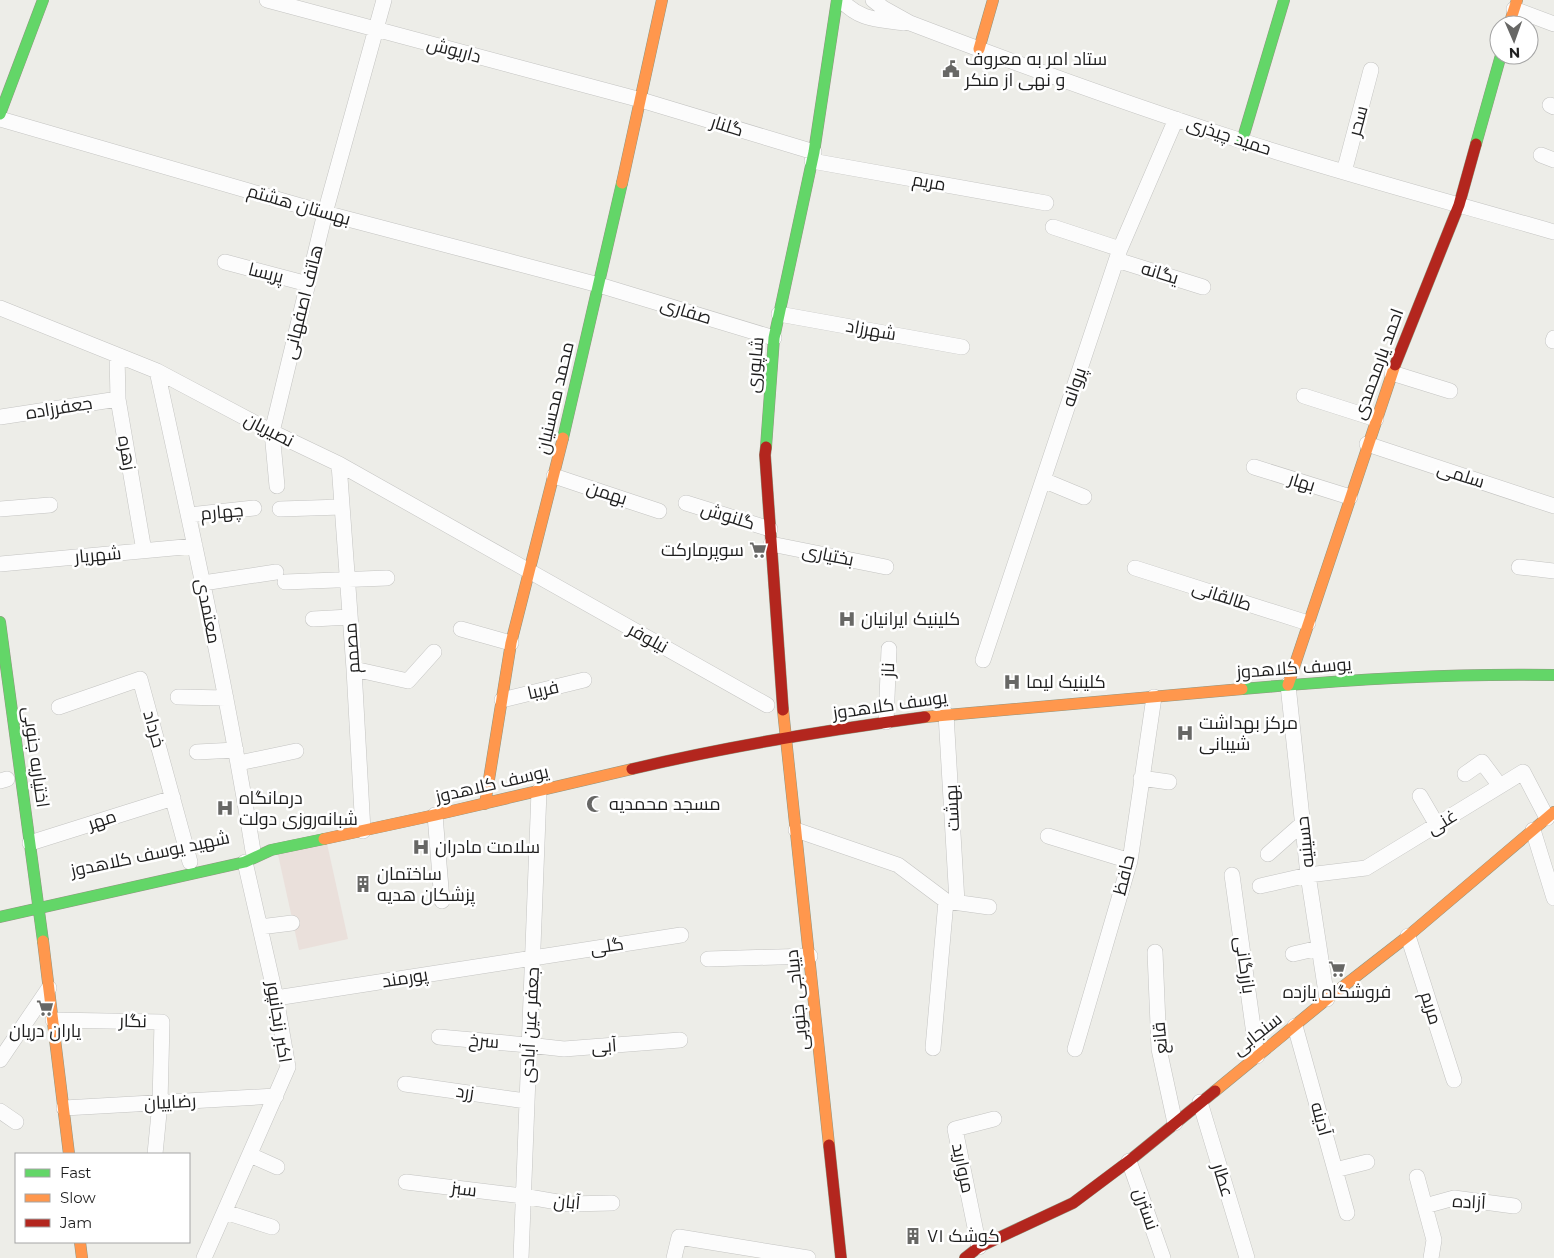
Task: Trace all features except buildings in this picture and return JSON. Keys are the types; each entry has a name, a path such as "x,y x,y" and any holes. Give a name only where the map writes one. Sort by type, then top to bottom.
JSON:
{"street":[{"path":"0,114 43,0"},
{"name":"داریوش","path":"267,0 641,100"},
{"name":"هاتف اصفهانی","path":"277,486 272,432 325,213 384,0"},
{"name":"محمد محسنیان","path":"485,804 511,643 554,476 599,285 662,0"},
{"name":"شاپوری","path":"785,739 765,455 774,338 813,156 837,0"},
{"name":"حمید چیذری","path":"841,0 862,17 910,23"},
{"name":"حمید چیذری","path":"873,0 883,8 910,23 1176,119 1344,172 1554,232"},
{"path":"979,49 993,0"},
{"path":"1242,141 1284,0"},
{"path":"1515,4 1554,24"},
{"name":"احمد یارمحمدی","path":"1288,685 1392,373 1458,205 1498,65"},
{"name":"سحر","path":"1344,172 1371,70"},
{"name":"گلنار","path":"641,100 813,156"},
{"name":"بهستان هشتم","path":"0,119 325,213 599,285"},
{"name":"پروانه","path":"983,660 1119,254 1176,119"},
{"name":"مریم","path":"813,156 1046,203"},
{"path":"1053,227 1119,254"},
{"name":"یگانه","path":"1119,254 1204,287"},
{"name":"پریسا","path":"225,262 308,284"},
{"name":"صفاری","path":"599,285 774,338"},
{"name":"نصیریان","path":"0,308 157,372 272,432 339,464 528,572"},
{"name":"شهرزاد","path":"779,314 962,347"},
{"name":"زهره","path":"117,355 118,399 144,551"},
{"name":"معتمدی","path":"157,372 189,515 238,757 244,855"},
{"path":"1392,373 1450,390"},
{"path":"1304,396 1376,419"},
{"name":"جعفرزاده","path":"0,417 118,399"},
{"name":"سلمی","path":"1367,444 1554,506"},
{"name":"مصمم","path":"339,464 354,669 362,831"},
{"name":"بهار","path":"1254,467 1350,497"},
{"name":"بهمن","path":"554,476 659,511"},
{"path":"1043,480 1084,497"},
{"name":"گلنوش","path":"686,503 770,537"},
{"path":"0,509 50,505"},
{"path":"280,509 342,507"},
{"name":"چهارم","path":"189,515 254,508"},
{"name":"بختیاری","path":"770,537 886,567"},
{"name":"شهریار","path":"0,564 195,546"},
{"path":"1519,567 1554,571"},
{"name":"طالقانی","path":"1135,568 1308,624"},
{"name":"نیلوفر","path":"528,572 768,705"},
{"path":"203,583 280,577 347,580 387,578"},
{"path":"313,619 350,618"},
{"name":"اختیاریه جنوبی","path":"0,622 4,678 30,843 69,1153"},
{"path":"461,629 511,643"},
{"name":"ناز","path":"886,722 889,649"},
{"path":"354,669 408,681 434,652"},
{"name":"یوسف کلاهدوز","path":"271,850 485,804 673,759 828,730 886,722 946,714 1288,685 1491,674 1554,674"},
{"name":"خرداد","path":"59,707 140,679 190,862"},
{"name":"فریبا","path":"502,700 584,680"},
{"name":"حسینیه","path":"1288,685 1308,875 1327,999"},
{"path":"178,697 226,698"},
{"name":"حافظ","path":"1074,1049 1130,861 1154,697"},
{"name":"بهشت","path":"933,1048 952,902 946,714"},
{"name":"دیباجی جنوبی","path":"785,739 842,1258"},
{"path":"197,752 238,757 296,751"},
{"path":"1465,774 1482,762 1500,786"},
{"name":"غنی","path":"1260,886 1308,875 1366,868 1523,772 1550,815"},
{"path":"1141,778 1169,782"},
{"name":"جعفر عین آبادی","path":"521,1258 539,791"},
{"path":"1420,796 1437,825"},
{"name":"مهر","path":"30,843 173,798"},
{"path":"435,815 442,901"},
{"name":"سنجابی","path":"965,1258 979,1247 1073,1203 1129,1161 1327,999 1408,936 1550,815"},
{"path":"1268,854 1303,823"},
{"path":"796,830 898,865 952,902 990,907"},
{"path":"1533,830 1554,898"},
{"path":"1048,836 1130,861"},
{"name":"شهید یوسف کلاهدوز","path":"37,903 271,850"},
{"name":"اکبر زنجانپور","path":"204,1258 288,1067 276,998 244,855"},
{"name":"بازرگانی","path":"1232,874 1257,1056"},
{"name":"شهید یوسف کلاهدوز","path":"37,903 93,884"},
{"path":"0,906 37,903"},
{"path":"0,917 37,903"},
{"path":"260,927 292,923"},
{"name":"گلی","path":"534,958 681,935"},
{"name":"مریم","path":"1408,936 1454,1080"},
{"path":"1293,954 1319,948"},
{"name":"قانع","path":"1156,952 1159,1049 1175,1123"},
{"path":"708,959 810,956"},
{"name":"پورمند","path":"276,998 534,958"},
{"path":"0,1060 49,988"},
{"name":"نگار","path":"53,1020 162,1022 160,1103"},
{"name":"آدینه","path":"1295,1026 1347,1213"},
{"name":"سرخ","path":"439,1037 528,1044"},
{"name":"آبی","path":"528,1044 564,1050 680,1040"},
{"name":"زرد","path":"405,1084 526,1100"},
{"name":"رضاییان","path":"64,1108 276,1096"},
{"name":"عطار","path":"1200,1102 1247,1258"},
{"path":"155,1153 160,1103"},
{"path":"0,1111 16,1122"},
{"name":"مروارید","path":"979,1247 955,1129 994,1119"},
{"path":"250,1155 277,1167"},
{"name":"نسترن","path":"1129,1161 1163,1258"},
{"path":"1335,1170 1367,1162"},
{"name":"آزاده","path":"1417,1177 1434,1240 1431,1258"},
{"name":"سبز","path":"406,1182 523,1196"},
{"name":"آبان","path":"523,1196 569,1204 612,1203"},
{"name":"آزاده","path":"1425,1206 1454,1198 1514,1206"},
{"path":"225,1212 272,1227"},
{"path":"674,1258 679,1237 808,1258"},
{"path":"80,1243 82,1258"}],"shaded area":[{"path":"326,839 348,939 299,950 277,850"}],"traffic: fast":[{"path":"0,114 43,0"},
{"path":"766,447 774,338 814,152 837,0"},
{"path":"1242,141 1284,0"},
{"path":"1476,144 1498,65"},
{"path":"563,438 622,183"},
{"path":"0,622 43,941"},
{"path":"1242,689 1398,678 1554,675"},
{"path":"0,917 245,862 271,850 324,839"}],"traffic: slow":[{"path":"622,183 662,0"},
{"path":"979,49 993,0"},
{"path":"1512,15 1517,0"},
{"path":"1288,685 1395,365"},
{"path":"485,804 511,643 563,438"},
{"path":"925,717 1242,689"},
{"path":"783,710 829,1145"},
{"path":"324,839 632,769"},
{"path":"1215,1091 1327,999 1408,936 1554,812"},
{"path":"43,941 69,1153"},
{"path":"80,1243 82,1258"}],"traffic: jam":[{"path":"1395,365 1459,205 1476,144"},
{"path":"766,447 765,455 783,710"},
{"path":"632,769 778,739 925,717"},
{"path":"965,1258 979,1247 1073,1203 1129,1161 1215,1091"},
{"path":"829,1145 841,1258"}],"place":[{"name":"ستاد امر به معروف و نهی از منکر","path":"951,69"},
{"name":"سوپرمارکت","path":"758,550"},
{"name":"کلینیک ایرانیان","path":"847,619"},
{"name":"کلینیک لیما","path":"1012,682"},
{"name":"مرکز بهداشت شیبانی","path":"1185,733"},
{"name":"مسجد محمدیه","path":"595,804"},
{"name":"درمانگاه شبانه‌روزی دولت","path":"225,808"},
{"name":"سلامت مادران","path":"421,847"},
{"name":"ساختمان پزشکان هدیه","path":"363,884"},
{"name":"فروشگاه یازده","path":"1337,969"},
{"name":"یاران دریان","path":"45,1008"},
{"name":"کوشک ۷۱","path":"913,1236"}]}
